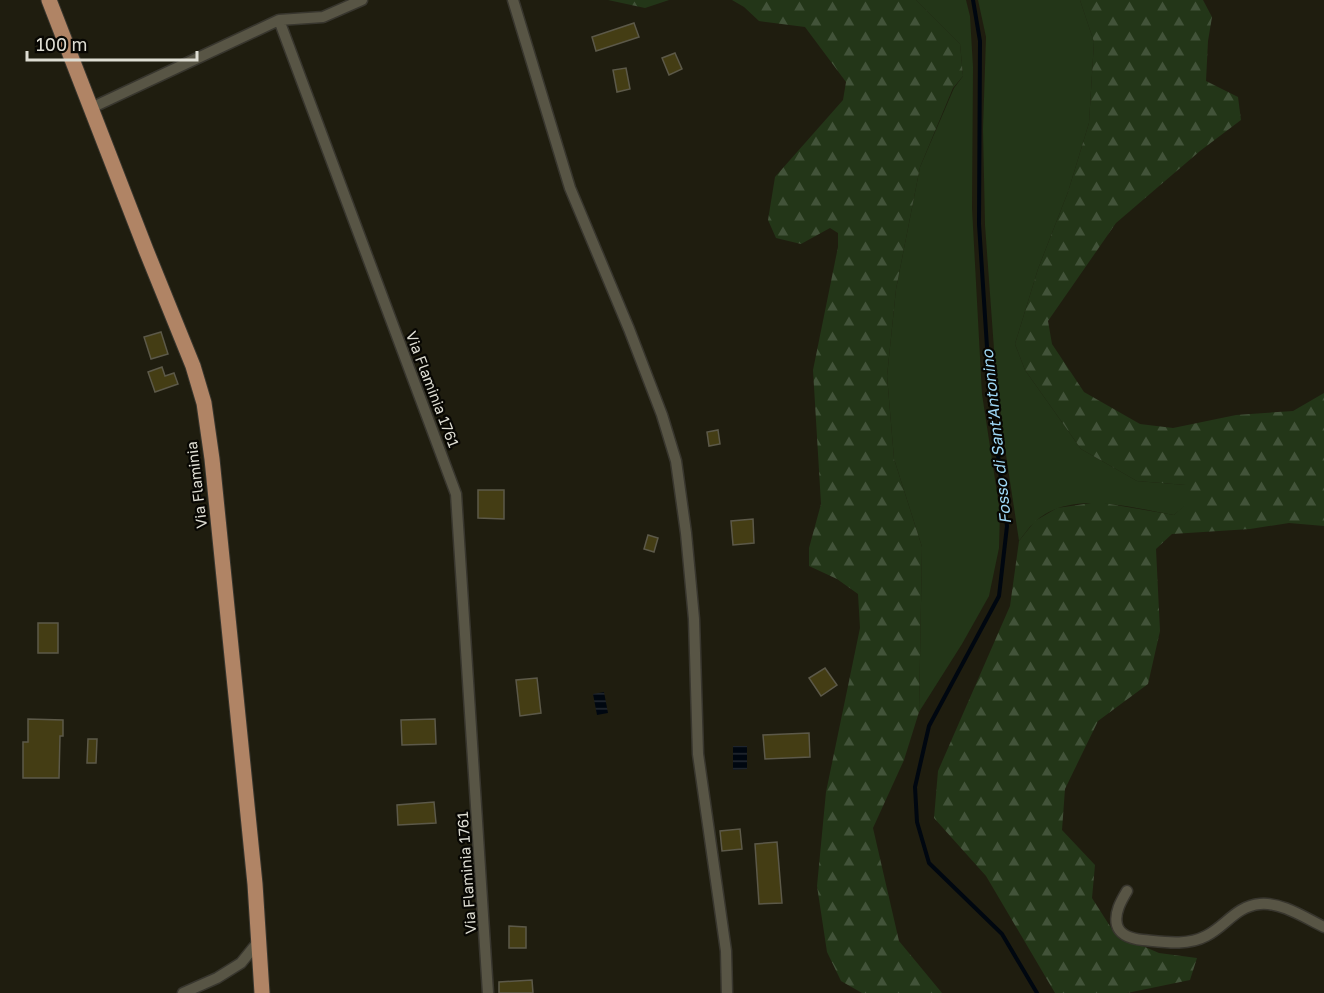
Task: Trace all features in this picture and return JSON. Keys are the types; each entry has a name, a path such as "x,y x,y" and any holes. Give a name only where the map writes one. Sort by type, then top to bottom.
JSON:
{"main road":[{"name":"Via Flaminia","path":"49,0 193,366 204,403 212,459 255,884 262,993"}],"street":[{"path":"91,108 279,20 323,17 362,0"},
{"path":"513,0 570,189 629,329 662,415 675,461 686,533 694,619 698,754 726,951 727,993"},
{"name":"Via Flaminia 1761","path":"279,20 456,494 488,993"},
{"path":"1127,891 1119,905 1117,924 1122,933 1139,940 1178,943 1197,940 1216,930 1241,909 1263,904 1281,906 1324,927"},
{"path":"183,993 217,978 241,963 258,942"}],"green space":[{"path":"608,0 669,0 645,8"},
{"path":"732,0 916,0 960,44 963,76 953,88 920,167 896,289 887,376 894,459 922,547 919,712 904,760 873,828 899,941 942,993 862,993 841,981 827,952 817,886 826,792 860,628 858,594 837,579 809,566 809,548 821,504 813,370 838,247 838,233 830,228 801,244 776,238 768,220 775,177 843,100 846,82 805,27 759,21 744,7"},
{"path":"916,0 966,0 970,16 973,67 972,208 982,394 1000,512 999,548 989,596 919,712 922,547 894,459 887,376 896,289 920,167 954,88 963,76 960,44"},
{"path":"978,0 1080,0 1094,42 1089,123 1068,192 1038,269 1015,344 1025,370 1081,449 1137,481 1186,485 1187,504 1174,515 1120,505 1064,506 1034,523 1019,541 995,363 985,225 983,129 986,37"},
{"path":"1080,0 1203,0 1212,17 1206,81 1238,97 1241,120 1200,151 1116,223 1048,321 1052,344 1084,392 1140,424 1173,428 1236,415 1293,411 1324,393 1324,526 1289,523 1250,529 1172,534 1156,549 1160,631 1148,684 1098,721 1065,789 1062,830 1095,865 1092,898 1115,934 1159,953 1197,958 1190,980 1127,993 1055,993 986,876 934,818 938,771 1010,606 1019,541 1035,521 1057,508 1098,502 1174,515 1186,504 1186,485 1137,481 1081,449 1025,370 1015,344 1038,269 1068,192 1089,123 1094,42"}],"shaded area":[{"path":"604,692 608,713 597,715 593,694"},
{"path":"733,746 747,746 747,769 733,770"}],"building":[{"path":"634,23 639,37 596,51 592,37"},
{"path":"675,53 682,69 669,75 662,58"},
{"path":"626,68 630,89 617,92 613,70"},
{"path":"161,332 168,354 151,359 144,337"},
{"path":"162,367 165,376 174,373 178,384 155,392 148,372"},
{"path":"718,430 720,444 709,446 707,432"},
{"path":"478,490 504,490 504,519 478,518"},
{"path":"753,519 754,543 733,545 731,521"},
{"path":"648,535 658,538 654,552 644,549"},
{"path":"38,623 58,623 58,653 38,653"},
{"path":"825,668 837,685 821,696 809,678"},
{"path":"537,678 541,713 520,716 516,680"},
{"path":"28,719 63,720 63,736 60,736 59,778 23,778 23,742 28,742"},
{"path":"435,719 436,744 402,745 401,720"},
{"path":"809,733 810,757 765,759 763,735"},
{"path":"88,739 97,739 96,763 87,763"},
{"path":"434,802 436,823 398,825 397,805"},
{"path":"740,829 742,849 722,851 720,831"},
{"path":"777,842 782,903 759,904 755,844"},
{"path":"509,926 526,927 526,948 509,948"},
{"path":"532,980 533,993 499,993 499,982"}],"waterway":[{"name":"Fosso di Sant'Antonino","path":"973,0 980,41 979,224 990,393 1007,526 999,596 929,726 915,787 917,822 929,863 1002,934 1037,993"}]}
